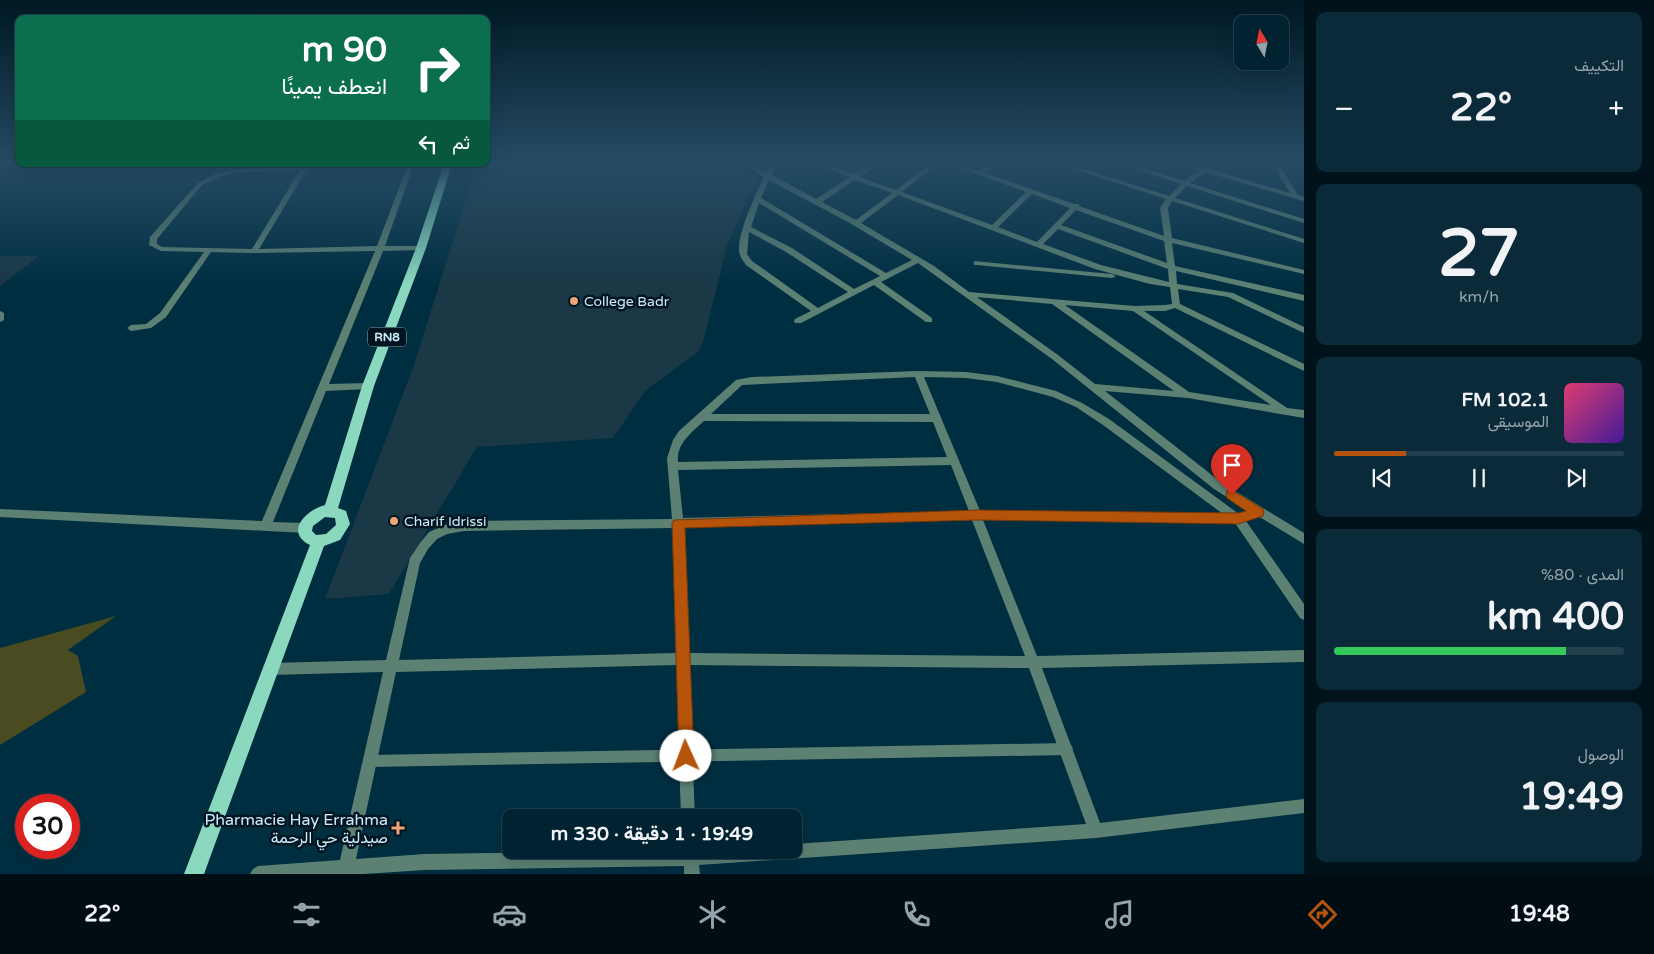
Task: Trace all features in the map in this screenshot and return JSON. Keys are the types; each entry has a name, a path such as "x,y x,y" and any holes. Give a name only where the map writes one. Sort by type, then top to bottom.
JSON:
{"main road":[{"name":"RN8","path":"330,511 368,386 421,248 435,204"},
{"path":"330,511 336,512 343,519 341,529 331,538 318,542 307,538 305,528 311,518 330,511"},
{"path":"194,874 318,542"}],"street":[{"path":"183,204 153,239 152,246 161,249 254,251 421,248"},
{"path":"254,251 282,204"},
{"path":"266,525 397,204"},
{"path":"756,204 742,250 745,258 818,311"},
{"path":"766,204 885,276"},
{"path":"821,204 918,260 967,294 1055,357 1176,454 1258,512 1304,539"},
{"path":"856,223 881,204"},
{"path":"924,204 1098,267 1174,286 1230,295 1304,330"},
{"path":"992,229 1018,204"},
{"path":"1070,204 1169,240 1304,272"},
{"path":"1167,204 1164,208 1164,220 1173,268 1176,305"},
{"path":"1188,204 1304,241"},
{"path":"1251,204 1304,221"},
{"path":"1038,245 1076,206"},
{"path":"1056,226 1173,268 1304,298"},
{"path":"748,228 789,250 853,292"},
{"path":"130,328 148,326 163,315 209,250"},
{"path":"798,321 918,260"},
{"path":"976,263 1140,278"},
{"path":"875,282 929,320"},
{"path":"967,294 1136,309 1165,308 1176,305 1304,368"},
{"path":"1052,301 1188,395"},
{"path":"1136,309 1284,410"},
{"path":"918,374 978,515 1035,662 1096,831"},
{"path":"688,809 678,523 672,458 677,443 701,417 739,382 918,374 966,375 997,379 1056,394 1106,422 1238,518 1304,614"},
{"path":"323,388 368,386"},
{"path":"1092,386 1188,395 1304,414"},
{"path":"701,417 936,418"},
{"path":"673,466 955,461"},
{"path":"346,868 414,562 426,541 436,531 464,526 678,523 978,515 1238,518 1258,512"},
{"path":"0,514 305,528"},
{"path":"269,669 390,668 684,659 1035,662 1304,656"},
{"path":"802,848 1096,831 1304,806"},
{"path":"258,874 424,862 524,859"},
{"path":"690,859 692,874"}],"lane":[{"path":"0,313 0,320"},
{"path":"370,761 1067,749"}],"shaded area":[{"path":"465,204 745,204 727,246 703,342 698,352 645,391 613,438 477,447 389,594 325,599 414,365"},
{"path":"0,256 39,256 0,286"},
{"path":"116,616 68,650 78,656 86,692 0,745 0,648"}],"place":[{"name":"College Badr","path":"574,301"},
{"name":"Charif Idrissi","path":"394,521"},
{"name":"Pharmacie Hay Errahma صيدلية حي الرحمة","path":"398,828"}],"route":[{"path":"686,756 678,523 978,515 1238,518 1258,512 1232,495"}]}
